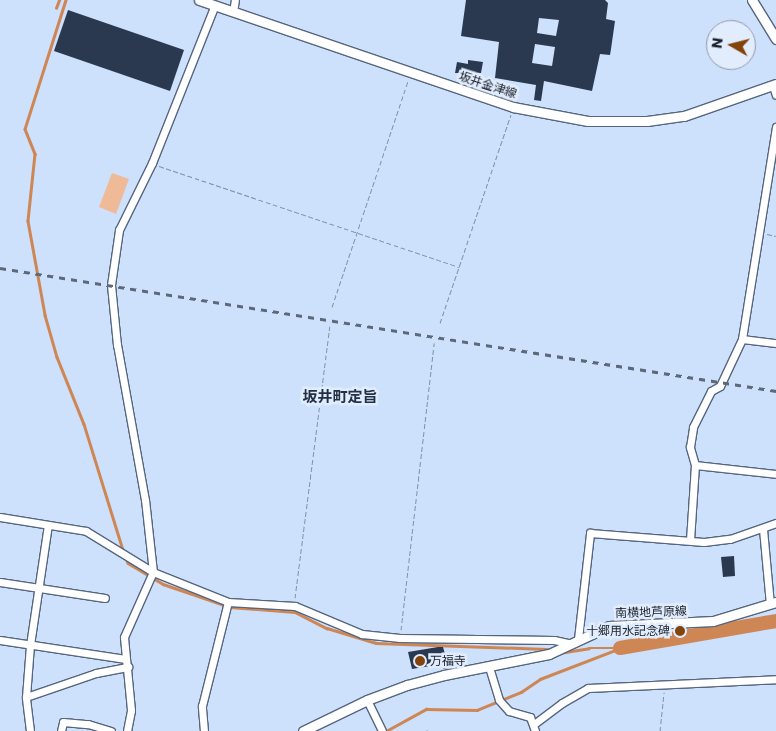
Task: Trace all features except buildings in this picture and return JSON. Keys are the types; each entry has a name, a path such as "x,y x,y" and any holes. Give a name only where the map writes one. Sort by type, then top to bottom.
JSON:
{"main road":[{"name":"坂井金津線","path":"199,0 411,74 513,107 588,121 648,121 684,116 775,88"},
{"path":"752,0 776,39"},
{"name":"南横地芦原線","path":"303,731 367,700 444,675 550,654 578,639 609,626 713,621 773,603"}],"street":[{"path":"233,12 235,0"},
{"path":"127,731 131,710 124,637 127,625 153,572 111,291 119,230 152,163 215,5"},
{"path":"690,540 695,465 690,447 693,427 711,391 720,386 742,339 776,127"},
{"path":"742,339 776,343"},
{"path":"695,465 776,474"},
{"path":"0,517 86,531 153,572 228,602 295,606 362,634 400,638 554,640 564,646"},
{"path":"578,639 590,533 690,540 730,539 776,523"},
{"path":"30,731 26,697 30,645 48,525"},
{"path":"763,529 773,603"},
{"path":"0,582 105,598"},
{"path":"204,731 202,706 228,602"},
{"path":"0,640 127,663"},
{"path":"26,697 127,663"},
{"path":"489,667 498,700 509,711 530,717 534,728 588,688 776,679"},
{"path":"367,700 382,731"},
{"path":"61,731 64,722 88,724 111,731"}],"path":[{"path":"332,307 411,74"},
{"path":"440,323 513,107"},
{"path":"152,163 459,267"},
{"path":"759,233 776,236"},
{"path":"295,606 330,326"},
{"path":"400,638 434,342"},
{"path":"660,731 665,685"}],"shaded area":[{"path":"112,173 129,179 116,214 99,207"}],"waterway":[{"path":"56,8 59,0"},
{"path":"66,0 25,129 35,154 28,221 45,315 57,357 84,424 123,550"},
{"path":"126,558 128,563 163,584 230,607 295,612 327,628 376,643 552,649"},
{"path":"620,648 776,621"},
{"path":"559,653 589,648 620,648"},
{"path":"386,731 426,709 477,710 521,692 540,679 618,649"}],"railway":[{"path":"0,268 776,391"}],"place":[{"name":"十郷用水記念碑","path":"680,631"},
{"name":"万福寺","path":"420,661"}],"district":[{"name":"坂井町定旨","path":"340,397"}]}
